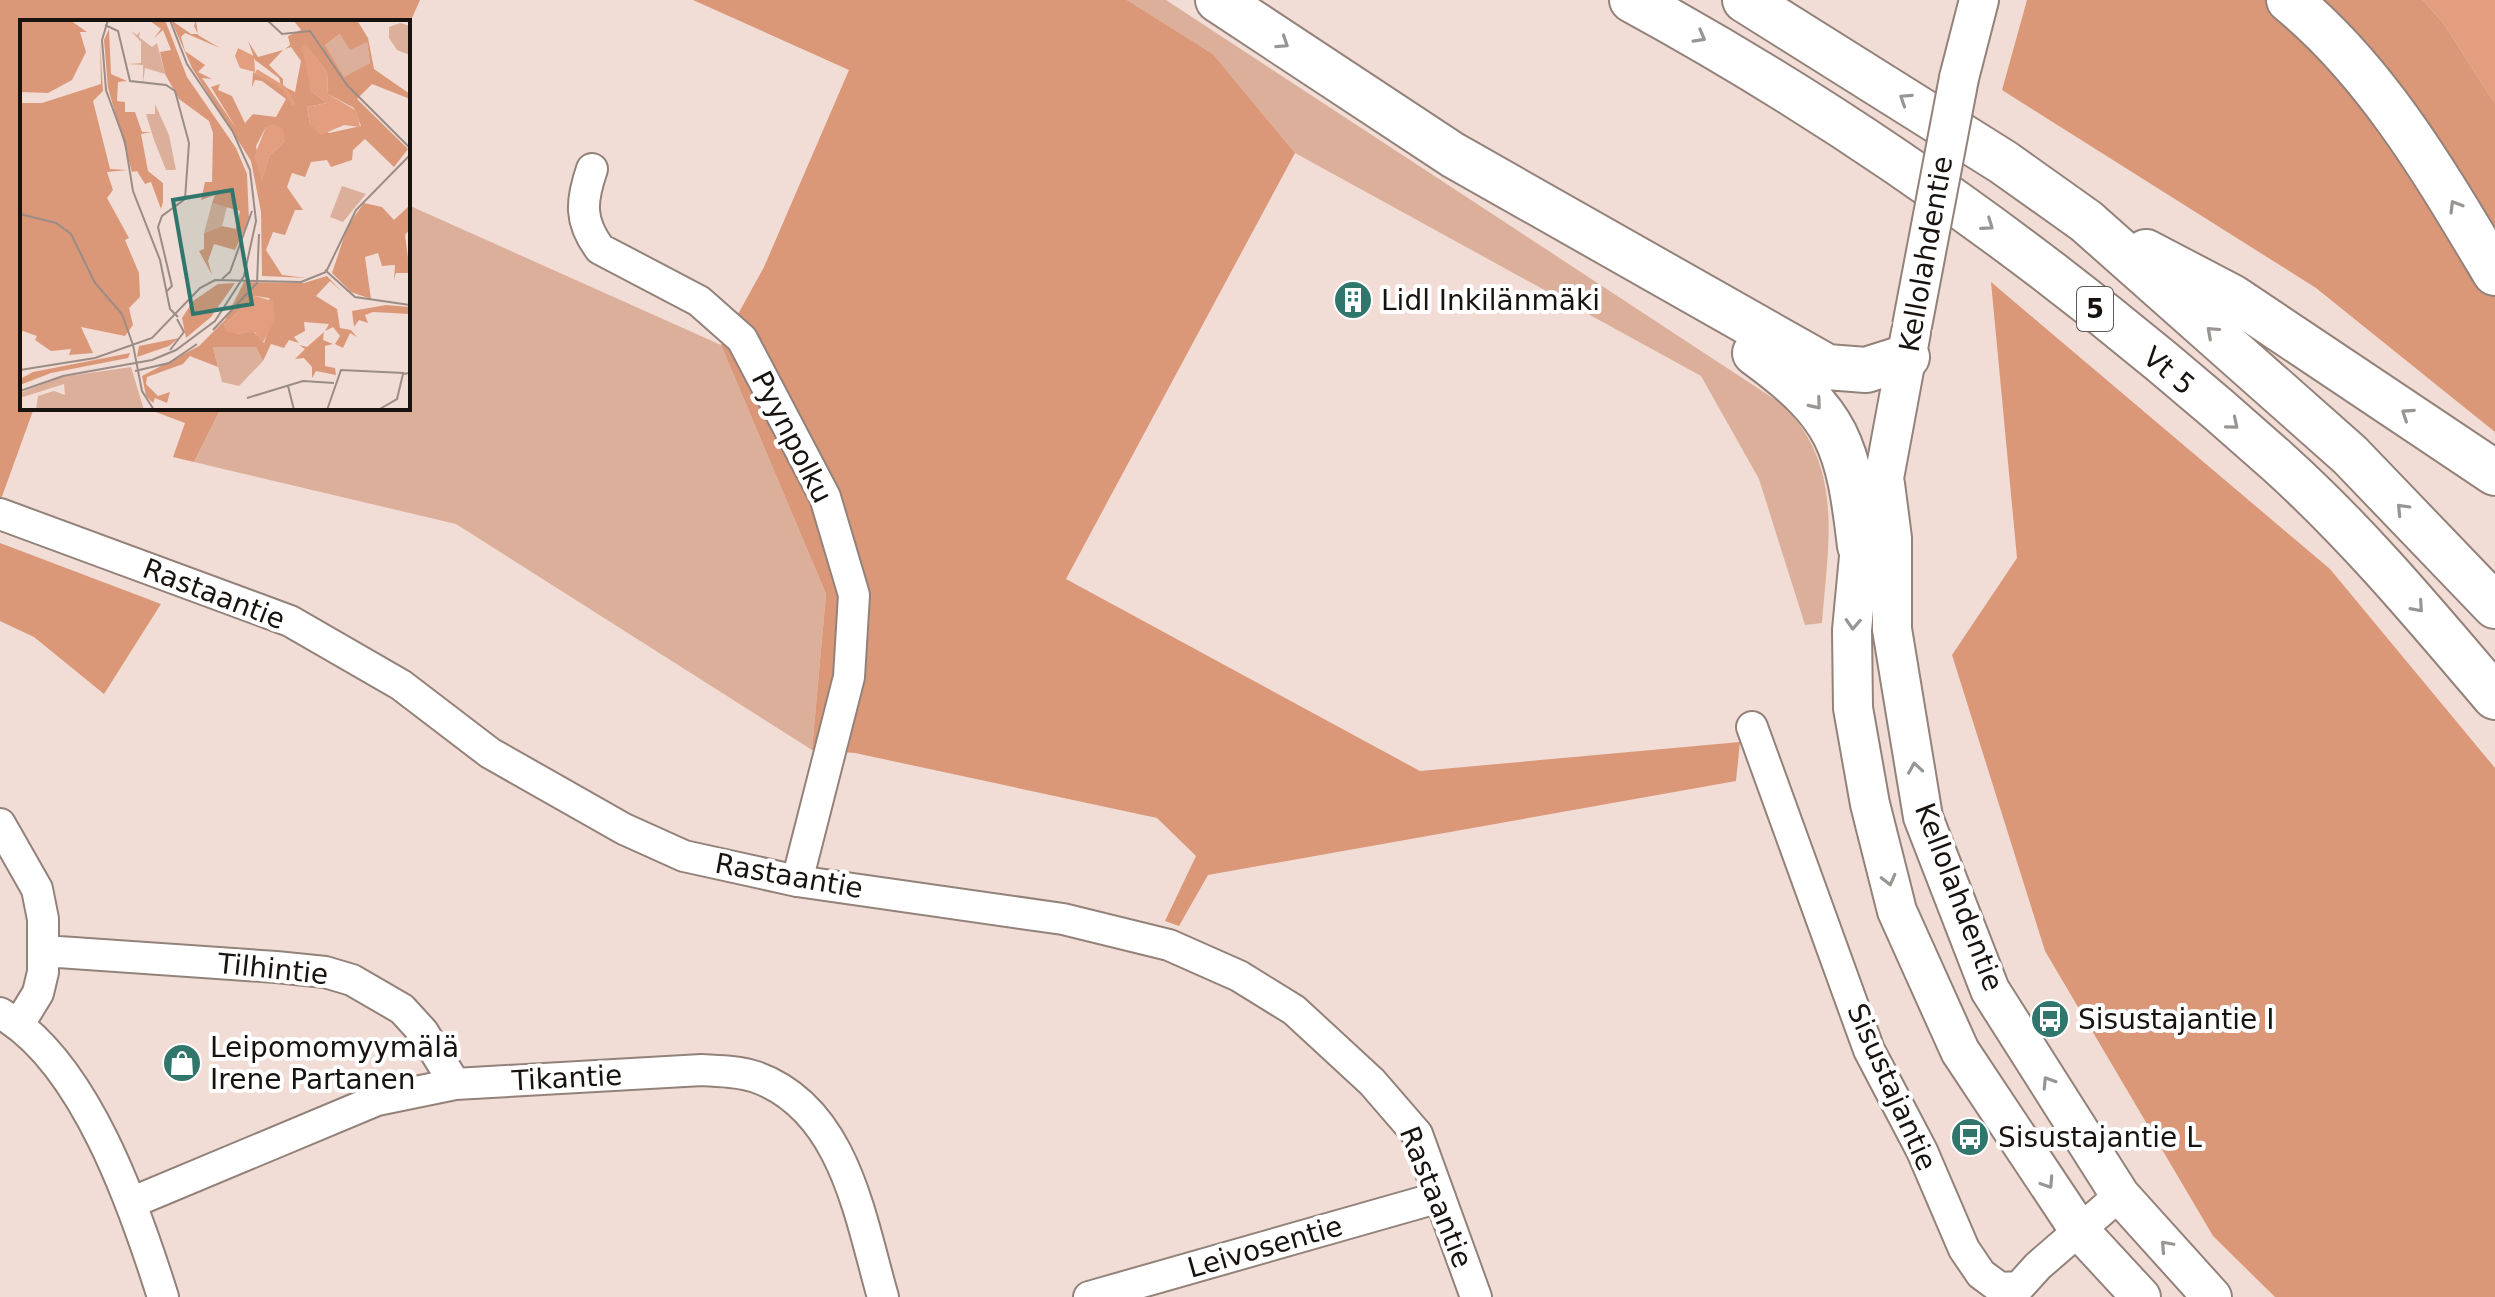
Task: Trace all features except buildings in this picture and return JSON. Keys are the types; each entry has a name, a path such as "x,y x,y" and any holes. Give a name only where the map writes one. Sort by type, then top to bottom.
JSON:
{"highway":[{"path":"1218,0 1453,155 1827,367 1866,370 1910,341"},
{"name":"Vt 5","path":"1632,0 1744,61 1873,145 2035,258 2279,463 2395,580 2495,697"},
{"name":"Vt 5","path":"1745,0 2003,162 2086,221 2350,455 2495,606"},
{"path":"2289,0 2319,25 2418,144 2495,273"},
{"path":"1453,155 1484,185 1744,345 1798,385 1822,410 1837,437 1850,473 1860,546"},
{"path":"2086,221 2232,297 2495,473"}],"main road":[{"name":"Kellolahdentie","path":"1959,78 1966,0"},
{"name":"Kellolahdentie","path":"1979,0 1959,78 1884,478 1860,546 1852,630 1853,708 1870,804 1897,911 1960,1051 2079,1230 2141,1297"},
{"name":"Kellolahdentie","path":"1884,478 1892,538 1892,629 1923,817 1990,990 2120,1195 2212,1297"}],"street":[{"name":"Pyynpolku","path":"592,169 585,190 582,217 590,236 600,249 699,301 742,339 825,497 849,575 854,595 849,677 797,881"},
{"name":"Rastaantie","path":"0,514 290,621 401,685 490,753 684,856 797,881 1077,922 1169,945 1239,976 1294,1010 1402,1113 1417,1134 1476,1297"},
{"name":"Sisustajantie","path":"1752,727 1869,1050 1922,1151 1964,1249 1981,1274 2000,1288 2019,1287 2120,1195"},
{"path":"0,824 37,889 44,951 38,993 10,1019 39,1043 81,1101 133,1202 163,1297"},
{"name":"Tilhintie","path":"44,951 288,968 325,972 352,980 402,1009 423,1032 455,1084"},
{"name":"Tikantie","path":"133,1202 377,1100 455,1084 702,1070 739,1072 769,1083 803,1104 835,1147 883,1297"},
{"name":"Leivosentie","path":"1089,1297 1440,1197"}],"shaded area":[{"path":"0,0 420,0 410,22 410,20 20,20 20,410 33,410 0,502"},
{"path":"693,0 1127,0 1213,54 1295,153 1066,579 1420,771 1740,742 1736,781 1208,875 1179,926 1165,921 1196,856 1157,818 855,753 812,750 826,594 721,345 764,267 849,70"},
{"path":"1127,0 1166,0 1782,404 1802,428 1816,453 1824,480 1829,535 1822,623 1805,625 1759,479 1701,376 1295,153 1213,54"},
{"path":"2027,0 2423,0 2444,24 2495,104 2495,432 2316,288 2002,90"},
{"path":"2423,0 2495,0 2495,104 2444,24"},
{"path":"410,206 721,345 826,594 812,750 456,524 194,462 220,410 410,410"},
{"path":"1991,282 2330,569 2495,768 2495,1297 2275,1297 2213,1236 2045,951 1952,655 2017,558"},
{"path":"150,410 220,410 194,462 173,457 185,423"},
{"path":"0,543 161,604 104,694 34,637 0,621"}],"place":[{"name":"Lidl Inkilänmäki","path":"1353,300"},
{"name":"Sisustajantie I","path":"2050,1019"},
{"name":"Leipomomyymälä Irene Partanen","path":"182,1063"},
{"name":"Sisustajantie L","path":"1970,1137"}]}
